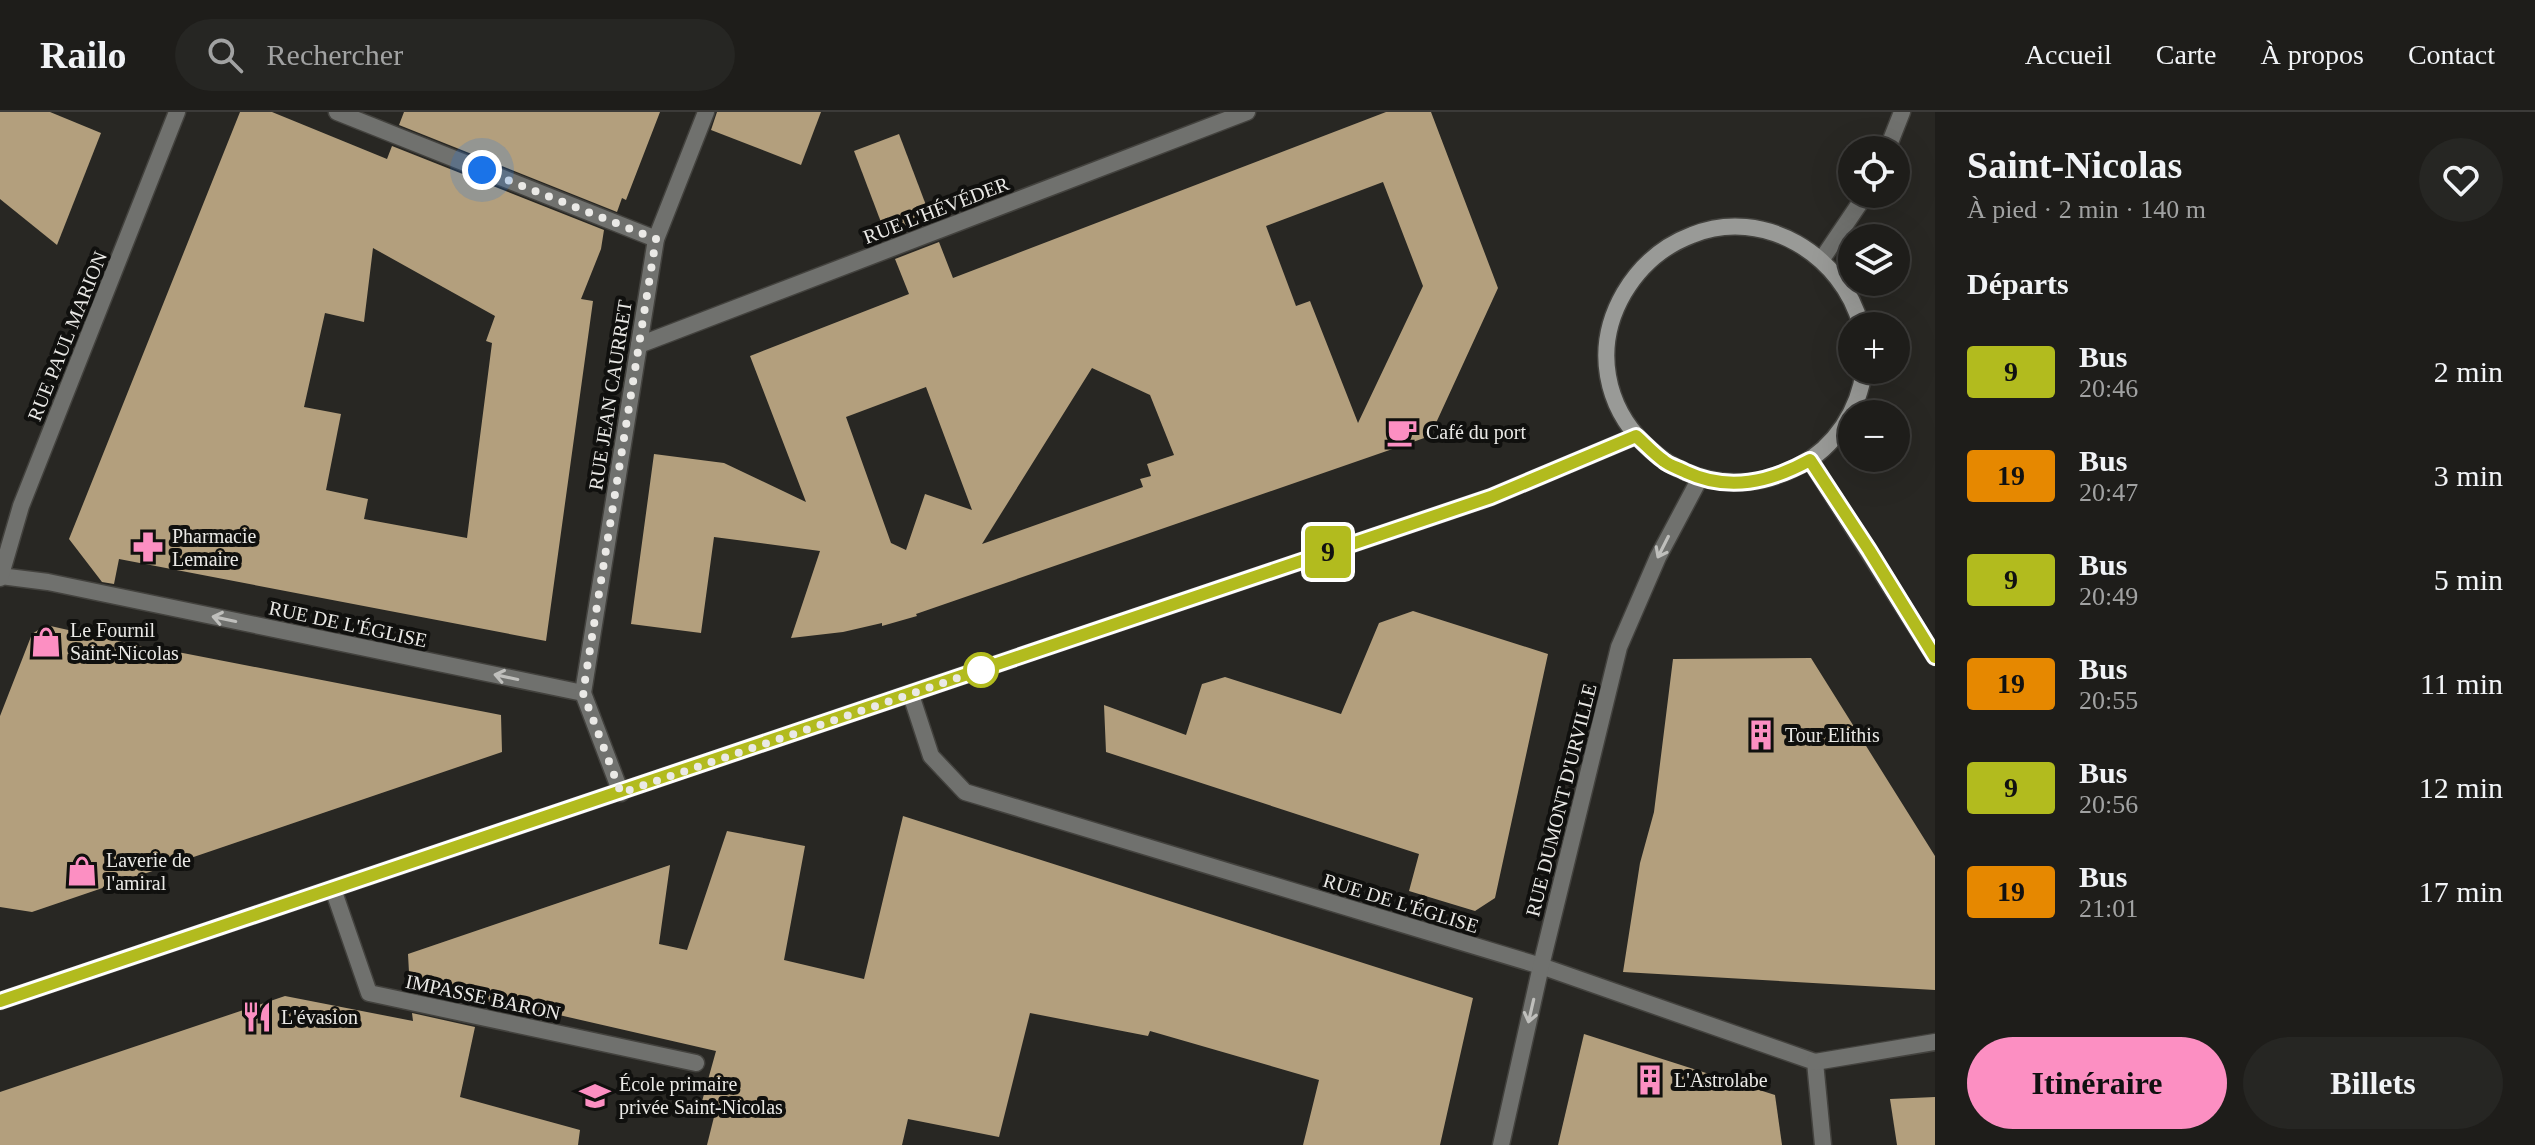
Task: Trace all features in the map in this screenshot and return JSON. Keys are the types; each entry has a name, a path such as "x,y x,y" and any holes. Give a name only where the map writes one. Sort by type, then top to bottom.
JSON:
{"main road":[{"path":"1857,312 1843,283 1822,259 1794,240 1762,229 1728,227 1695,233 1671,244 1651,259 1632,280 1618,304 1609,331 1607,358 1611,386 1621,413 1636,436 1665,462 1700,478 1728,483 1757,482 1785,474 1810,460 1833,440 1851,413 1862,384"}],"street":[{"name":"RUE PAUL MARION","path":"0,576 21,506 177,112"},
{"path":"337,112 656,239"},
{"name":"RUE JEAN CAURRET","path":"583,693 656,239 706,112"},
{"name":"RUE L'HÉVÉDER","path":"639,345 1247,112"},
{"path":"1893,136 1902,112"},
{"path":"1822,259 1857,208"},
{"path":"0,1001 1491,497 1636,436"},
{"path":"1810,460 1935,657"},
{"name":"RUE DUMONT D'URVILLE","path":"1501,1145 1619,647 1658,557 1700,478"},
{"name":"RUE DE L'ÉGLISE","path":"0,576 48,582 583,693"},
{"path":"583,693 621,793"},
{"name":"RUE DE L'ÉGLISE","path":"911,695 931,756 965,792 1541,966 1815,1062 1935,1042"},
{"name":"IMPASSE BARON","path":"333,889 369,993 696,1063"},
{"path":"1815,1062 1823,1145"}],"building":[{"path":"0,112 50,112 101,133 57,245 0,199"},
{"path":"240,112 272,112 387,159 392,146 604,230 601,249 581,299 593,301 546,641 119,559 114,584 102,582 69,539","holes":["373,248 495,316 486,341 492,343 467,538 364,519 368,499 326,490 341,414 304,407 325,313 364,322"]},
{"path":"404,112 660,112 626,200 622,198 617,212 399,125"},
{"path":"717,112 821,112 801,165 711,130"},
{"path":"1386,112 1431,112 1498,288 1430,436 917,616 843,632 791,638 820,551 714,537 701,633 631,624 654,454 724,463 806,502 750,356 909,294 895,259 939,242 953,278","holes":["1383,182 1423,286 1358,423 1310,301 1296,306 1266,226","1092,368 1150,395 1174,455 1147,464 1151,476 1140,479 1143,487 982,544","926,387 972,510 925,494 906,550 891,543 846,417"]},
{"path":"899,134 932,221 887,238 854,151"},
{"path":"1413,611 1548,654 1495,898 1475,911 1409,891 1419,854 1106,752 1104,705 1186,735 1202,684 1225,677 1341,714 1379,623"},
{"path":"46,625 153,649 501,715 502,752 32,912 0,907 0,716 32,634"},
{"path":"1811,658 1935,856 1935,990 1623,972 1640,863 1654,812 1673,659"},
{"path":"903,816 1473,998 1440,1145 1303,1145 1319,1080 1150,1031 1148,1036 1030,1013 999,1137 908,1119 902,1145 707,1145 716,1109 701,1105 716,1051 546,1012 480,1001 479,1005 410,991 408,954 670,865 659,944 687,950 727,831 805,846 784,960 864,979"},
{"path":"285,996 413,1021 412,1013 475,1027 460,1097 580,1130 578,1145 0,1145 0,1092"},
{"name":"L'Astrolabe","path":"1584,1034 1775,1095 1782,1145 1558,1145"},
{"path":"1935,1097 1935,1145 1897,1145 1890,1099"}],"bus line":[{"name":"9","path":"0,1001 1491,497 1636,436 1665,462 1700,478 1728,483 1757,482 1785,474 1810,460 1935,657"}],"place":[{"name":"Café du port","path":"1402,432"},
{"name":"Pharmacie Lemaire","path":"148,547"},
{"name":"Le Fournil Saint-Nicolas","path":"46,642"},
{"name":"Tour Elithis","path":"1761,735"},
{"name":"Laverie de l'amiral","path":"82,871"},
{"name":"L'évasion","path":"257,1017"},
{"name":"L'Astrolabe","path":"1650,1080"},
{"name":"École primaire privée Saint-Nicolas","path":"595,1096"}],"route":[{"path":"482,170 656,239 583,693 621,793 981,670"}]}
